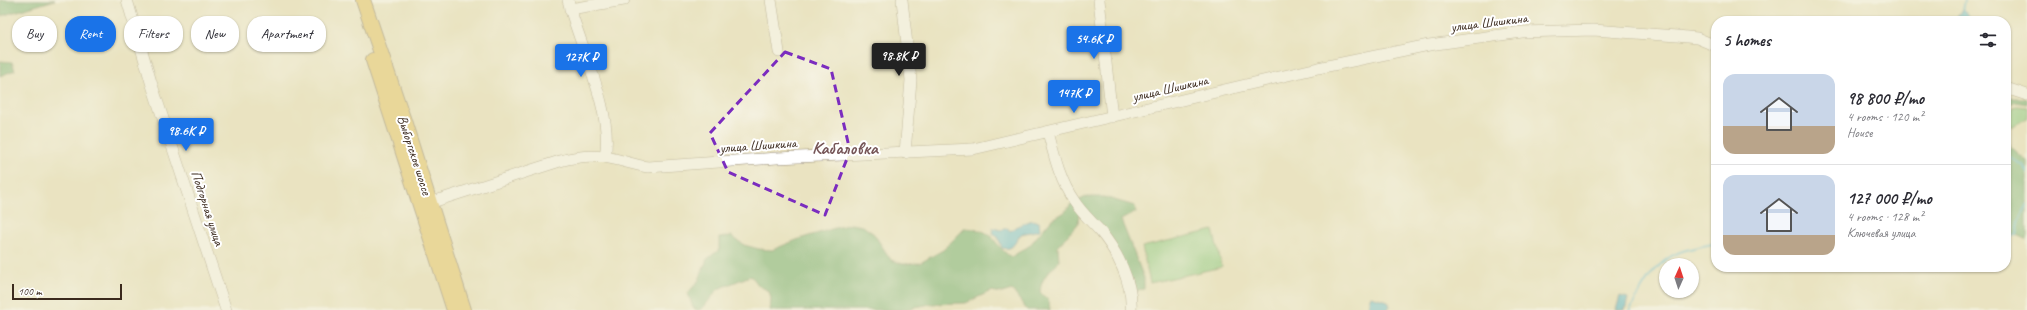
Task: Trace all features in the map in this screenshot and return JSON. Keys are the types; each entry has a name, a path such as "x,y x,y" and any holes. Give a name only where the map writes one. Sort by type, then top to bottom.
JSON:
{"main road":[{"name":"Выборгское шоссе","path":"354,0 425,204 464,310"},
{"name":"Выборгское шоссе","path":"363,0 425,204 454,310"}],"street":[{"name":"Подгорная улица","path":"127,0 151,82 226,310"},
{"path":"605,157 608,143 606,127 588,61 569,4 624,0"},
{"path":"771,0 779,52"},
{"path":"902,0 911,80 906,153"},
{"path":"1099,0 1112,117"},
{"name":"улица Шишкина","path":"425,204 578,156 605,157 632,165 648,167 777,158 973,149 1318,68 1424,46 1522,32 1593,30 1697,38 1711,44"},
{"path":"2011,90 2027,95"},
{"path":"1048,132 1057,164 1073,200 1101,232 1115,252 1132,300 1131,310"}],"highlighted area":[{"path":"785,52 831,69 850,151 825,215 728,172 710,133"}],"green space":[{"path":"0,0 55,0 1,16"},
{"path":"0,61 12,62 15,70 0,76"},
{"path":"2011,98 2027,99 2027,104 2015,102 2011,106"},
{"path":"2018,106 2027,107 2027,118 2012,127 2011,111"},
{"path":"2011,147 2027,161 2027,240 2011,232"},
{"path":"1086,197 1104,197 1135,206 1136,212 1121,220 1144,278 1144,289 1137,291 1103,226 1079,213 1078,224 1058,246 1059,261 1046,275 1042,282 1040,292 1049,301 1050,310 1027,310 1012,290 1002,293 991,291 966,303 930,304 902,310 770,310 771,299 769,291 759,286 750,276 718,289 703,308 698,310 693,308 688,293 699,280 707,259 719,250 719,238 731,236 744,245 759,249 772,250 799,239 851,224 863,226 874,234 891,260 903,264 920,263 943,250 965,228 983,231 988,234 1004,252 1011,257 1029,246 1051,220 1065,212 1071,204"},
{"path":"1213,230 1222,267 1150,283 1142,247"}],"water":[{"path":"1962,9 1969,16 1957,16"},
{"path":"1032,220 1039,222 1040,230 1021,234 1012,247 1006,249 1002,248 998,237 992,233 993,228 1001,230 1008,228 1011,231 1015,227"},
{"path":"1371,296 1388,301 1390,306 1387,310 1372,310 1369,307"},
{"path":"1620,296 1628,298 1625,310 1616,310"}],"waterway":[{"path":"1963,11 1965,0"},
{"path":"2011,158 2023,165 2027,173"},
{"path":"2011,237 2017,234 2019,222 2027,205"},
{"path":"1630,310 1650,276 1663,262 1680,252 1711,244"}],"district":[{"name":"Кабаловка","path":"845,148"}]}
